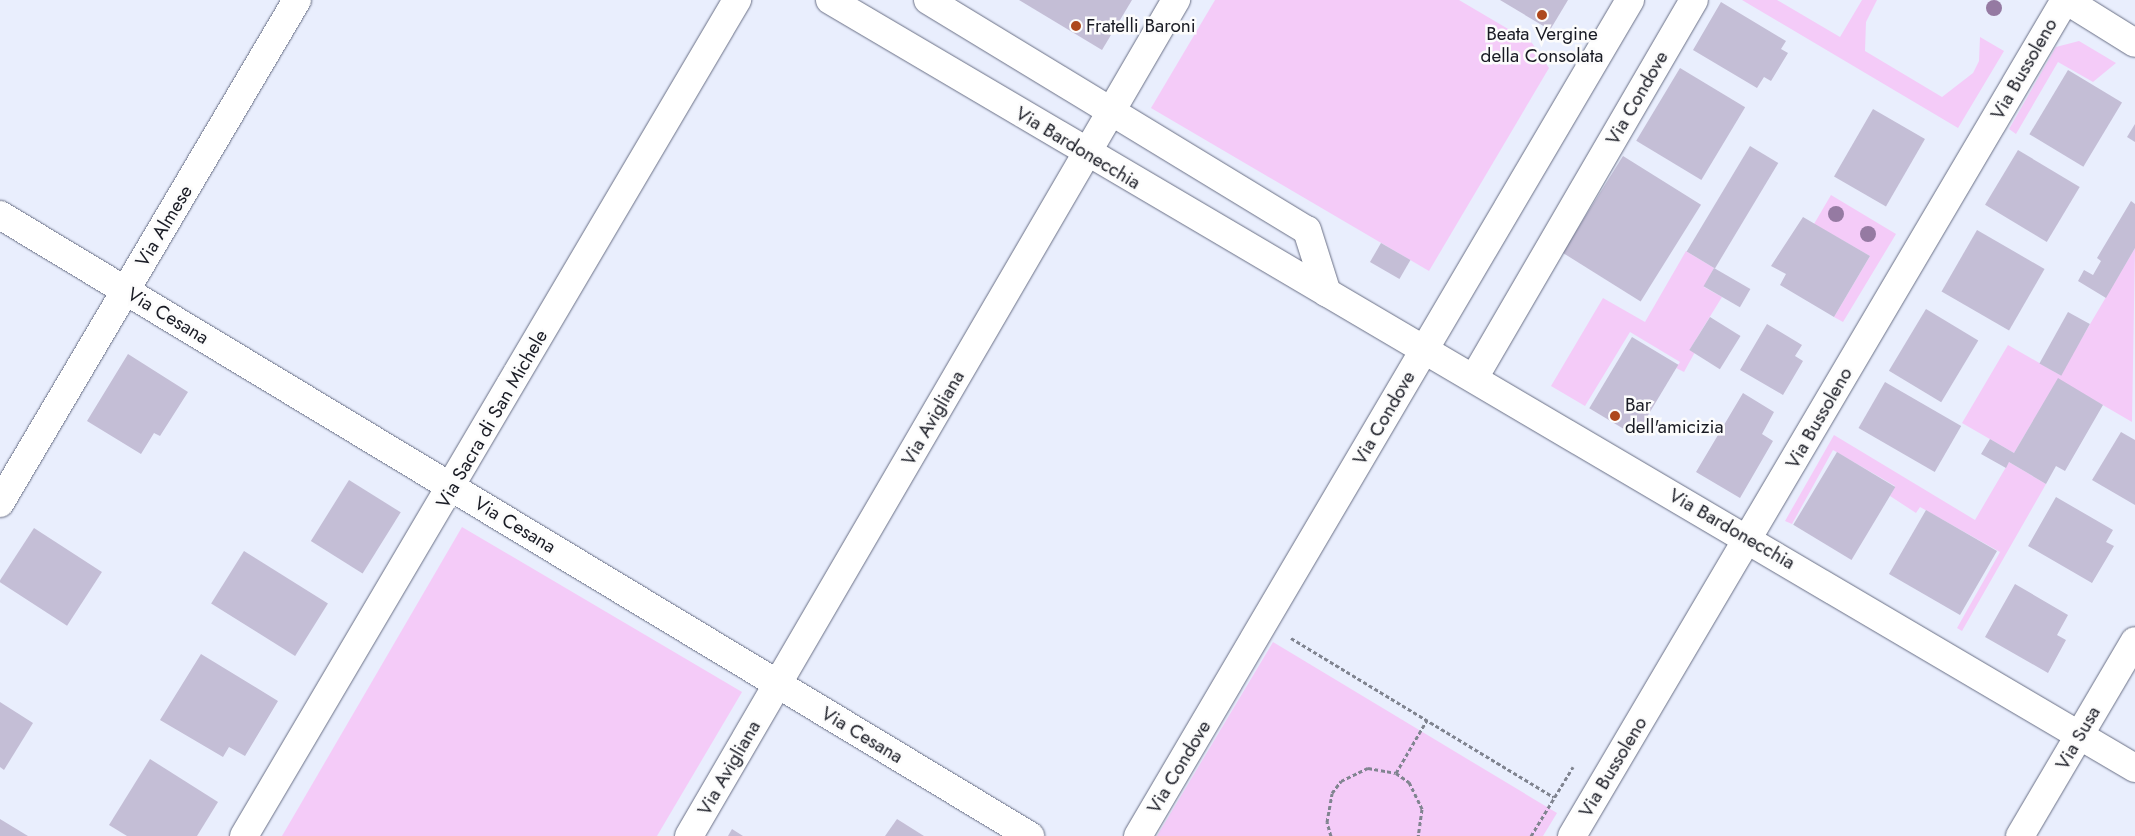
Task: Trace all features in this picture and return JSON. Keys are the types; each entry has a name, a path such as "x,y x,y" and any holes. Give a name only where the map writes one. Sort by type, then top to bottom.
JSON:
{"street":[{"name":"Via Almese","path":"0,503 298,0"},
{"name":"Via Sacra di San Michele","path":"244,836 737,0"},
{"name":"Via Bardonecchia","path":"830,0 1086,154 1425,349 2135,768"},
{"path":"928,0 1307,230 1327,293"},
{"name":"Via Avigliana","path":"689,836 1176,0"},
{"name":"Via Condove","path":"1138,836 1630,0"},
{"name":"Via Condove","path":"1474,378 1694,0"},
{"path":"2065,0 2135,43"},
{"name":"Via Bussoleno","path":"1572,836 2065,0"},
{"name":"Via Cesana","path":"0,215 1030,836"},
{"name":"Via Susa","path":"2020,836 2135,641"}],"path":[{"path":"1284,633 1554,797"},
{"path":"1396,773 1427,720"},
{"path":"1331,836 1328,807 1341,781 1368,768 1396,773 1409,782 1422,808 1418,836"}],"shaded area":[{"path":"1215,0 1459,0 1532,43 1549,68 1429,271 1151,108"},
{"path":"1742,0 1777,0 1840,37 1862,0 1877,0 1866,22 1865,51 1942,97 1973,73 1979,61 1980,37 2004,51 1958,128"},
{"path":"2079,41 2116,63 2093,82 2058,62 2016,134 2009,129 2056,47"},
{"path":"1831,195 1896,234 1843,322 1834,317 1870,256 1814,224"},
{"path":"2135,248 2132,422 2058,379 2014,453 1962,423 2008,345 2060,375"},
{"path":"1686,251 1714,268 1704,287 1722,297 1690,349 1695,352 1684,372 1676,368 1680,362 1630,332 1585,406 1551,386 1603,298 1645,322"},
{"path":"1834,435 1975,520 2009,462 2046,484 1962,631 1957,628 2000,552 1920,507 1916,513 1890,496 1895,486 1833,450 1792,524 1785,521"},
{"path":"462,527 742,692 657,836 282,836"},
{"path":"1273,642 1557,813 1543,836 1157,836"}],"building":[{"path":"1019,0 1132,0 1102,50"},
{"name":"Beata Vergine della Consolata","path":"1500,0 1568,0 1550,30"},
{"path":"1721,2 1786,41 1781,49 1788,53 1771,81 1764,77 1757,88 1693,50"},
{"path":"1680,68 1745,107 1701,180 1636,141"},
{"path":"2068,70 2122,102 2083,167 2029,134"},
{"path":"1873,109 1925,139 1886,207 1834,177"},
{"path":"2135,124 2135,142 2127,137"},
{"path":"1750,146 1778,163 1715,268 1687,251"},
{"path":"2018,150 2080,187 2047,242 1985,205"},
{"path":"1623,156 1701,205 1641,301 1563,253"},
{"path":"2131,201 2135,204 2135,248 2106,298 2078,281 2084,270 2093,275 2101,261 2097,258"},
{"path":"1803,217 1870,256 1834,317 1780,285 1786,274 1771,266"},
{"path":"1977,230 2045,269 2009,330 1942,291"},
{"path":"1381,243 1410,260 1399,279 1370,262"},
{"path":"1714,268 1750,289 1740,307 1704,286"},
{"path":"1926,309 1978,340 1941,402 1889,371"},
{"path":"2068,312 2090,324 2061,376 2039,364"},
{"path":"1710,317 1741,336 1720,369 1689,350"},
{"path":"1767,324 1802,345 1795,356 1803,361 1783,395 1740,370"},
{"path":"1632,337 1678,365 1636,436 1589,408"},
{"path":"128,354 188,392 160,436 154,433 141,454 87,421"},
{"path":"2058,378 2103,405 2065,471 2056,466 2046,484 2009,462 2006,468 1981,454 1990,439 2014,453"},
{"path":"1885,382 1961,426 1935,472 1858,428"},
{"path":"1743,393 1774,412 1762,434 1773,441 1740,498 1696,472"},
{"path":"2121,432 2135,440 2135,505 2092,480"},
{"path":"1837,452 1895,487 1852,560 1793,525"},
{"path":"349,480 401,512 363,573 311,541"},
{"path":"2056,497 2113,530 2106,542 2114,546 2092,583 2028,546"},
{"path":"1926,510 1997,551 1960,615 1889,574"},
{"path":"34,528 102,572 67,626 0,582"},
{"path":"244,551 328,603 295,656 211,604"},
{"path":"2015,584 2068,615 2057,635 2066,640 2048,673 1985,637"},
{"path":"201,654 278,701 245,756 229,747 223,757 160,720"},
{"path":"0,702 33,723 4,770 0,767"},
{"path":"150,759 218,802 197,836 127,836 109,825"},
{"path":"0,819 28,836 0,836"},
{"path":"897,819 924,836 885,836"},
{"path":"732,829 743,836 728,836"}],"place":[{"name":"Beata Vergine della Consolata","path":"1542,15"},
{"name":"Fratelli Baroni","path":"1076,26"},
{"name":"Bar dell'amicizia","path":"1615,416"}]}
